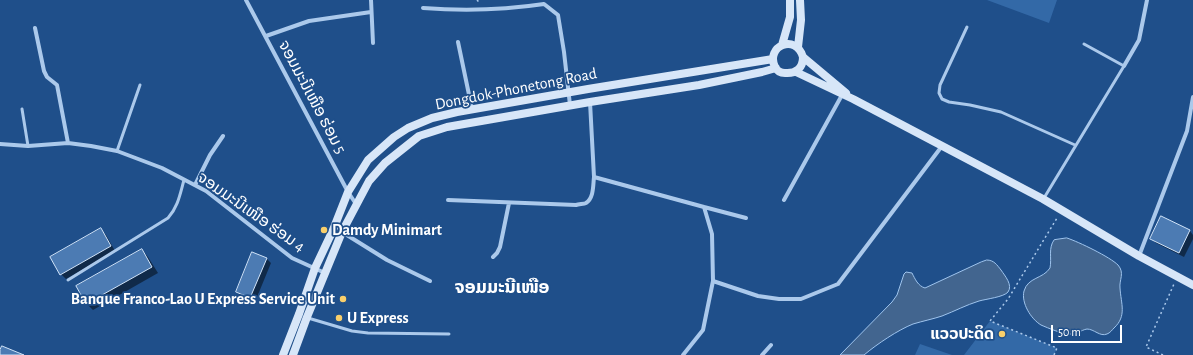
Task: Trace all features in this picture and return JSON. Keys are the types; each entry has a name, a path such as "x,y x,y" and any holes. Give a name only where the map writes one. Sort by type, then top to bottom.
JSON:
{"main road":[{"path":"782,45 790,17 790,0"},
{"path":"798,47 801,20 800,0"},
{"path":"776,68 773,59 777,48 782,45 794,45 802,52 803,57 801,67 796,72"},
{"path":"803,57 853,99 1043,199 1139,256 1193,285"},
{"name":"Dongdok-Phonetong Road","path":"283,355 315,268 333,230 348,192 368,160 394,137 408,128 432,118 472,109 773,59"},
{"name":"Dongdok-Phonetong Road","path":"292,355 306,317 326,273 342,232 369,181 385,163 419,136 447,127 699,85 776,68 782,73 787,74 796,72 853,99"}],"street":[{"name":"ຈອມມະນີເໜືອ ຮ່ອມ 5","path":"246,0 356,205"},
{"path":"371,0 373,43"},
{"path":"1124,66 1139,40 1147,0"},
{"path":"423,8 445,10 486,9 544,4 558,15 570,106"},
{"path":"266,36 309,21 371,12"},
{"path":"34,28 44,71 47,77 57,85 68,143"},
{"path":"458,42 472,109"},
{"path":"784,200 842,95"},
{"path":"1139,256 1187,130 1193,97"},
{"path":"448,200 576,205 586,203 592,194 594,177 590,102"},
{"path":"195,185 210,155 222,136"},
{"name":"ຈອມມະນີເໜືອ ຮ່ອມ 4","path":"0,144 28,146 68,143 91,146 117,151 162,168 206,191 292,258 326,273"},
{"path":"713,281 758,296 779,299 801,299 838,284 942,146"},
{"path":"594,177 746,218"},
{"path":"493,257 500,247 509,203"},
{"path":"682,355 703,330 713,281 712,234 704,207"},
{"path":"342,232 387,260 430,281"},
{"path":"762,355 771,345"}],"lane":[{"path":"967,27 940,85 939,93 942,99 949,102 1001,112 1075,145"},
{"path":"1043,199 1124,66 1084,44"},
{"path":"117,151 140,85"},
{"path":"22,109 28,146"},
{"path":"68,280 168,218 178,203 184,180"},
{"path":"306,317 352,331 368,333 449,334"}],"path":[{"path":"1054,355 1057,348 990,321 1008,299 1061,209"},
{"path":"1164,355 1146,347 1177,276"}],"shaded area":[{"path":"987,0 1057,0 1049,23"},
{"path":"1067,238 1102,254 1120,268 1122,314 1118,323 1107,334 1099,334 1087,329 1072,334 1055,331 1037,322 1030,315 1025,305 1023,296 1026,286 1032,280 1047,272 1050,268 1052,243 1054,240"},
{"path":"987,260 995,263 1006,278 1010,286 1006,294 979,301 942,316 913,324 875,346 864,355 840,355 892,302 897,295 906,272 912,273 919,284 925,288"},
{"name":"ແວວປະດິດ","path":"990,321 1057,348 1054,355 964,355"},
{"name":"ແວວປະດິດ","path":"920,344 952,355 915,355"}],"building":[{"path":"1161,216 1190,230 1179,253 1150,239"},
{"path":"101,228 111,246 60,275 50,257"},
{"path":"142,249 152,267 86,304 76,286"},
{"path":"252,252 267,258 250,298 236,292"},
{"path":"2,346 24,355 0,355"}],"place":[{"name":"Damdy Minimart","path":"324,230"},
{"name":"Banque Franco-Lao U Express Service Unit","path":"343,299"},
{"name":"U Express","path":"339,318"},
{"name":"ແວວປະດິດ","path":"1002,334"}],"district":[{"name":"ຈອມມະນີເໜືອ","path":"502,288"}]}
